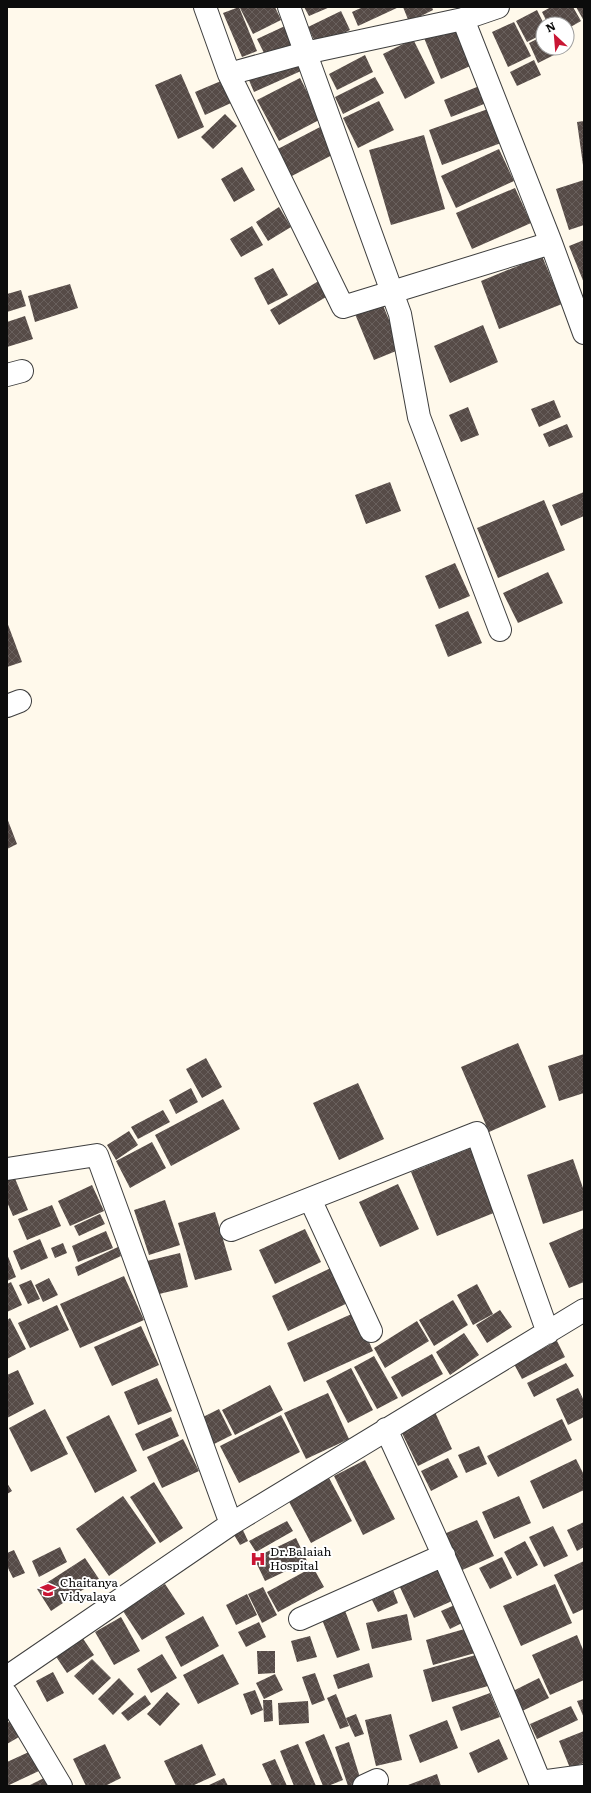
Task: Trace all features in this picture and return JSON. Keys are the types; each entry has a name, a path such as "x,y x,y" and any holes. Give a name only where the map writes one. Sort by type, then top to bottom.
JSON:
{"street":[{"path":"206,7 229,74 343,307 551,243"},
{"path":"289,7 400,314 419,417 500,630"},
{"path":"229,74 455,15 498,7"},
{"path":"455,15 551,243 584,332"},
{"path":"231,1230 477,1133 548,1333"},
{"path":"7,1169 97,1155 231,1524"},
{"path":"310,1199 371,1331"},
{"path":"7,1677 231,1524 584,1310"},
{"path":"386,1429 444,1555 513,1714 540,1782 584,1776"},
{"path":"300,1619 444,1555"},
{"path":"7,1695 61,1786"}],"building":[{"path":"239,7 257,51 242,57 223,13"},
{"path":"275,7 281,20 253,34 240,8"},
{"path":"304,7 330,7 309,16"},
{"path":"363,7 399,7 358,26 352,12"},
{"path":"403,7 432,7 433,10 409,22"},
{"path":"551,7 573,7 581,21 575,24 575,16 544,16 542,12"},
{"path":"576,7 584,7 584,21"},
{"path":"537,10 540,16 535,16 535,38 527,42 516,21"},
{"path":"341,11 350,30 317,46 308,27"},
{"path":"460,22 477,63 441,79 424,38"},
{"path":"514,22 531,56 508,67 492,32"},
{"path":"285,26 294,44 266,57 257,39"},
{"path":"413,39 435,83 405,99 383,54"},
{"path":"535,40 535,56 552,56 538,63 529,43"},
{"path":"365,55 373,72 337,90 329,74"},
{"path":"294,57 301,71 254,92 248,78"},
{"path":"534,60 541,75 517,86 510,72"},
{"path":"181,74 204,127 178,139 155,85"},
{"path":"375,77 384,93 343,114 335,97"},
{"path":"300,78 321,119 279,141 257,100"},
{"path":"221,81 231,103 205,115 195,92"},
{"path":"482,85 489,102 451,117 444,100"},
{"path":"379,101 394,130 358,148 343,118"},
{"path":"488,109 501,143 442,165 429,130"},
{"path":"225,114 237,126 213,149 201,137"},
{"path":"584,121 584,165 583,165 577,122"},
{"path":"322,126 336,153 288,178 274,151"},
{"path":"424,135 445,209 391,225 369,150"},
{"path":"499,149 514,181 456,208 441,176"},
{"path":"242,167 255,190 234,202 221,179"},
{"path":"584,180 584,225 569,230 556,189"},
{"path":"515,188 531,223 472,249 456,213"},
{"path":"279,207 291,227 268,241 256,222"},
{"path":"252,226 263,245 241,257 230,239"},
{"path":"584,240 584,283 569,246"},
{"path":"542,256 562,304 499,329 481,281"},
{"path":"273,268 288,295 268,305 254,278"},
{"path":"322,279 331,294 279,325 270,310"},
{"path":"70,284 78,308 35,322 28,296"},
{"path":"21,290 26,306 7,312 7,294"},
{"path":"382,303 401,349 374,360 355,314"},
{"path":"25,316 33,339 7,347 7,322"},
{"path":"483,325 498,362 450,383 434,346"},
{"path":"554,400 561,417 539,427 531,409"},
{"path":"468,407 479,435 461,442 449,415"},
{"path":"567,424 573,437 549,447 543,434"},
{"path":"390,482 401,511 366,524 355,495"},
{"path":"584,492 584,516 561,526 552,505"},
{"path":"544,500 565,550 498,578 477,528"},
{"path":"455,563 470,596 439,609 425,576"},
{"path":"548,572 563,603 518,623 503,593"},
{"path":"468,611 482,643 448,657 435,625"},
{"path":"7,622 22,662 7,667"},
{"path":"7,818 17,844 7,849"},
{"path":"518,1043 546,1107 489,1132 461,1067"},
{"path":"584,1054 584,1093 559,1101 548,1066"},
{"path":"206,1058 222,1087 202,1098 186,1069"},
{"path":"358,1083 384,1139 339,1160 313,1103"},
{"path":"191,1088 198,1102 176,1114 169,1100"},
{"path":"223,1099 240,1129 171,1166 155,1135"},
{"path":"163,1110 170,1122 138,1139 131,1127"},
{"path":"129,1131 138,1145 116,1160 107,1145"},
{"path":"152,1142 166,1168 130,1188 116,1161"},
{"path":"471,1148 496,1212 437,1236 411,1172"},
{"path":"573,1159 584,1191 584,1210 543,1224 527,1175"},
{"path":"14,1176 28,1210 13,1216 7,1202 7,1179"},
{"path":"398,1184 419,1229 380,1247 359,1202"},
{"path":"92,1185 104,1211 70,1226 58,1201"},
{"path":"165,1200 180,1245 149,1255 134,1210"},
{"path":"52,1205 61,1226 27,1240 18,1219"},
{"path":"215,1212 232,1270 195,1280 178,1223"},
{"path":"100,1214 105,1224 79,1236 74,1226"},
{"path":"584,1228 584,1282 569,1288 549,1243"},
{"path":"305,1229 321,1262 275,1284 259,1250"},
{"path":"106,1231 113,1248 78,1262 72,1246"},
{"path":"40,1239 48,1258 21,1270 13,1251"},
{"path":"63,1243 67,1253 55,1258 51,1248"},
{"path":"118,1247 121,1256 78,1276 75,1267"},
{"path":"180,1253 188,1287 155,1295 147,1261"},
{"path":"7,1254 16,1277 7,1281"},
{"path":"335,1266 352,1301 288,1331 272,1296"},
{"path":"124,1276 144,1320 80,1348 60,1304"},
{"path":"49,1278 58,1295 43,1302 35,1285"},
{"path":"31,1280 40,1299 28,1304 19,1285"},
{"path":"11,1282 22,1305 7,1312 7,1284"},
{"path":"477,1284 493,1314 473,1325 457,1295"},
{"path":"453,1300 468,1325 434,1346 419,1320"},
{"path":"57,1305 69,1330 30,1348 18,1323"},
{"path":"500,1310 512,1327 487,1343 476,1325"},
{"path":"356,1312 373,1351 304,1382 287,1343"},
{"path":"10,1318 26,1349 7,1359 7,1320"},
{"path":"417,1321 429,1341 385,1368 374,1348"},
{"path":"141,1326 159,1365 112,1386 94,1347"},
{"path":"464,1333 479,1355 450,1375 436,1352"},
{"path":"557,1341 565,1357 522,1379 514,1364"},
{"path":"432,1354 443,1374 402,1397 391,1377"},
{"path":"374,1356 398,1398 377,1409 354,1367"},
{"path":"566,1363 574,1376 534,1397 527,1383"},
{"path":"351,1368 373,1410 348,1423 326,1381"},
{"path":"18,1370 34,1404 7,1418 7,1375"},
{"path":"157,1378 172,1411 138,1425 124,1392"},
{"path":"270,1385 283,1410 235,1435 222,1410"},
{"path":"578,1388 584,1401 584,1417 568,1425 556,1399"},
{"path":"328,1393 349,1439 306,1459 284,1413"},
{"path":"45,1409 68,1454 31,1472 9,1428"},
{"path":"219,1409 232,1435 214,1444 201,1418"},
{"path":"434,1410 452,1449 418,1466 399,1427"},
{"path":"109,1415 137,1471 95,1493 66,1437"},
{"path":"281,1415 300,1452 239,1483 220,1446"},
{"path":"171,1417 179,1436 143,1451 135,1434"},
{"path":"562,1419 572,1440 498,1477 487,1456"},
{"path":"183,1439 199,1471 162,1488 147,1457"},
{"path":"479,1446 487,1464 466,1473 458,1455"},
{"path":"448,1458 458,1477 431,1491 421,1471"},
{"path":"576,1459 584,1475 584,1490 543,1509 530,1481"},
{"path":"365,1460 395,1519 363,1535 334,1476"},
{"path":"328,1476 352,1521 311,1543 287,1498"},
{"path":"154,1482 183,1528 160,1543 130,1497"},
{"path":"7,1483 12,1491 7,1494"},
{"path":"123,1496 156,1543 109,1576 76,1529"},
{"path":"519,1496 531,1523 494,1539 482,1512"},
{"path":"477,1520 494,1556 460,1571 444,1534"},
{"path":"287,1521 293,1531 256,1552 249,1541"},
{"path":"584,1522 584,1547 577,1551 567,1530"},
{"path":"553,1526 568,1556 544,1567 529,1537"},
{"path":"242,1528 248,1541 240,1545 233,1533"},
{"path":"296,1538 307,1561 265,1581 254,1558"},
{"path":"525,1541 538,1565 517,1576 504,1552"},
{"path":"60,1547 67,1562 39,1577 32,1561"},
{"path":"14,1550 25,1573 13,1578 7,1566 7,1553"},
{"path":"502,1557 512,1578 490,1589 479,1568"},
{"path":"85,1558 99,1579 51,1611 37,1589"},
{"path":"584,1561 584,1609 573,1614 554,1575"},
{"path":"446,1564 461,1597 414,1618 399,1585"},
{"path":"313,1567 324,1587 278,1612 267,1592"},
{"path":"165,1584 185,1614 142,1640 123,1611"},
{"path":"555,1584 572,1623 521,1646 503,1606"},
{"path":"263,1587 277,1615 262,1623 248,1594"},
{"path":"393,1590 398,1603 378,1612 372,1600"},
{"path":"247,1594 257,1615 236,1625 226,1605"},
{"path":"457,1604 466,1621 450,1629 441,1611"},
{"path":"344,1608 360,1650 337,1658 321,1617"},
{"path":"407,1614 412,1640 372,1649 366,1623"},
{"path":"203,1616 219,1646 181,1667 165,1637"},
{"path":"121,1617 140,1651 114,1665 95,1632"},
{"path":"259,1622 266,1637 246,1647 238,1632"},
{"path":"468,1628 475,1653 433,1665 426,1640"},
{"path":"577,1635 584,1652 584,1680 550,1695 532,1655"},
{"path":"310,1636 317,1657 297,1662 291,1641"},
{"path":"82,1637 94,1655 67,1673 55,1655"},
{"path":"257,1651 275,1651 275,1673 258,1674"},
{"path":"162,1654 177,1678 151,1693 137,1669"},
{"path":"223,1654 239,1684 198,1704 183,1675"},
{"path":"479,1654 488,1686 432,1702 423,1670"},
{"path":"92,1659 111,1678 93,1695 74,1676"},
{"path":"369,1663 373,1677 338,1689 333,1675"},
{"path":"53,1672 64,1693 47,1702 36,1681"},
{"path":"315,1673 325,1700 312,1705 302,1677"},
{"path":"275,1674 283,1690 264,1699 256,1683"},
{"path":"119,1678 134,1694 113,1715 98,1699"},
{"path":"539,1678 549,1698 518,1713 509,1693"},
{"path":"255,1690 263,1710 251,1715 243,1694"},
{"path":"167,1692 180,1704 160,1726 147,1714"},
{"path":"490,1693 500,1717 461,1731 452,1707"},
{"path":"336,1694 349,1726 340,1729 327,1698"},
{"path":"145,1695 151,1704 128,1721 121,1713"},
{"path":"584,1699 584,1718 577,1701"},
{"path":"263,1700 272,1700 273,1721 264,1722"},
{"path":"308,1701 309,1723 279,1725 278,1703"},
{"path":"571,1706 578,1720 537,1739 530,1724"},
{"path":"356,1714 364,1734 355,1737 346,1718"},
{"path":"391,1714 402,1760 376,1766 365,1720"},
{"path":"15,1719 24,1734 7,1744 7,1723"},
{"path":"447,1720 458,1748 420,1763 409,1735"},
{"path":"584,1731 584,1763 570,1768 559,1741"},
{"path":"324,1734 343,1780 328,1786 323,1786 305,1742"},
{"path":"499,1739 508,1759 478,1773 469,1753"},
{"path":"349,1742 362,1784 357,1786 348,1786 335,1747"},
{"path":"105,1744 121,1778 105,1786 86,1786 73,1759"},
{"path":"202,1744 216,1775 192,1786 176,1786 164,1761"},
{"path":"298,1744 316,1786 294,1786 280,1751"},
{"path":"31,1751 41,1770 7,1786 7,1762"},
{"path":"275,1759 287,1786 272,1786 262,1764"},
{"path":"437,1774 441,1786 408,1785"},
{"path":"44,1778 48,1786 28,1786"},
{"path":"224,1778 228,1786 207,1786"}],"place":[{"name":"Dr.Balaiah Hospital","path":"258,1559"},
{"name":"Chaitanya Vidyalaya","path":"48,1590"}]}
